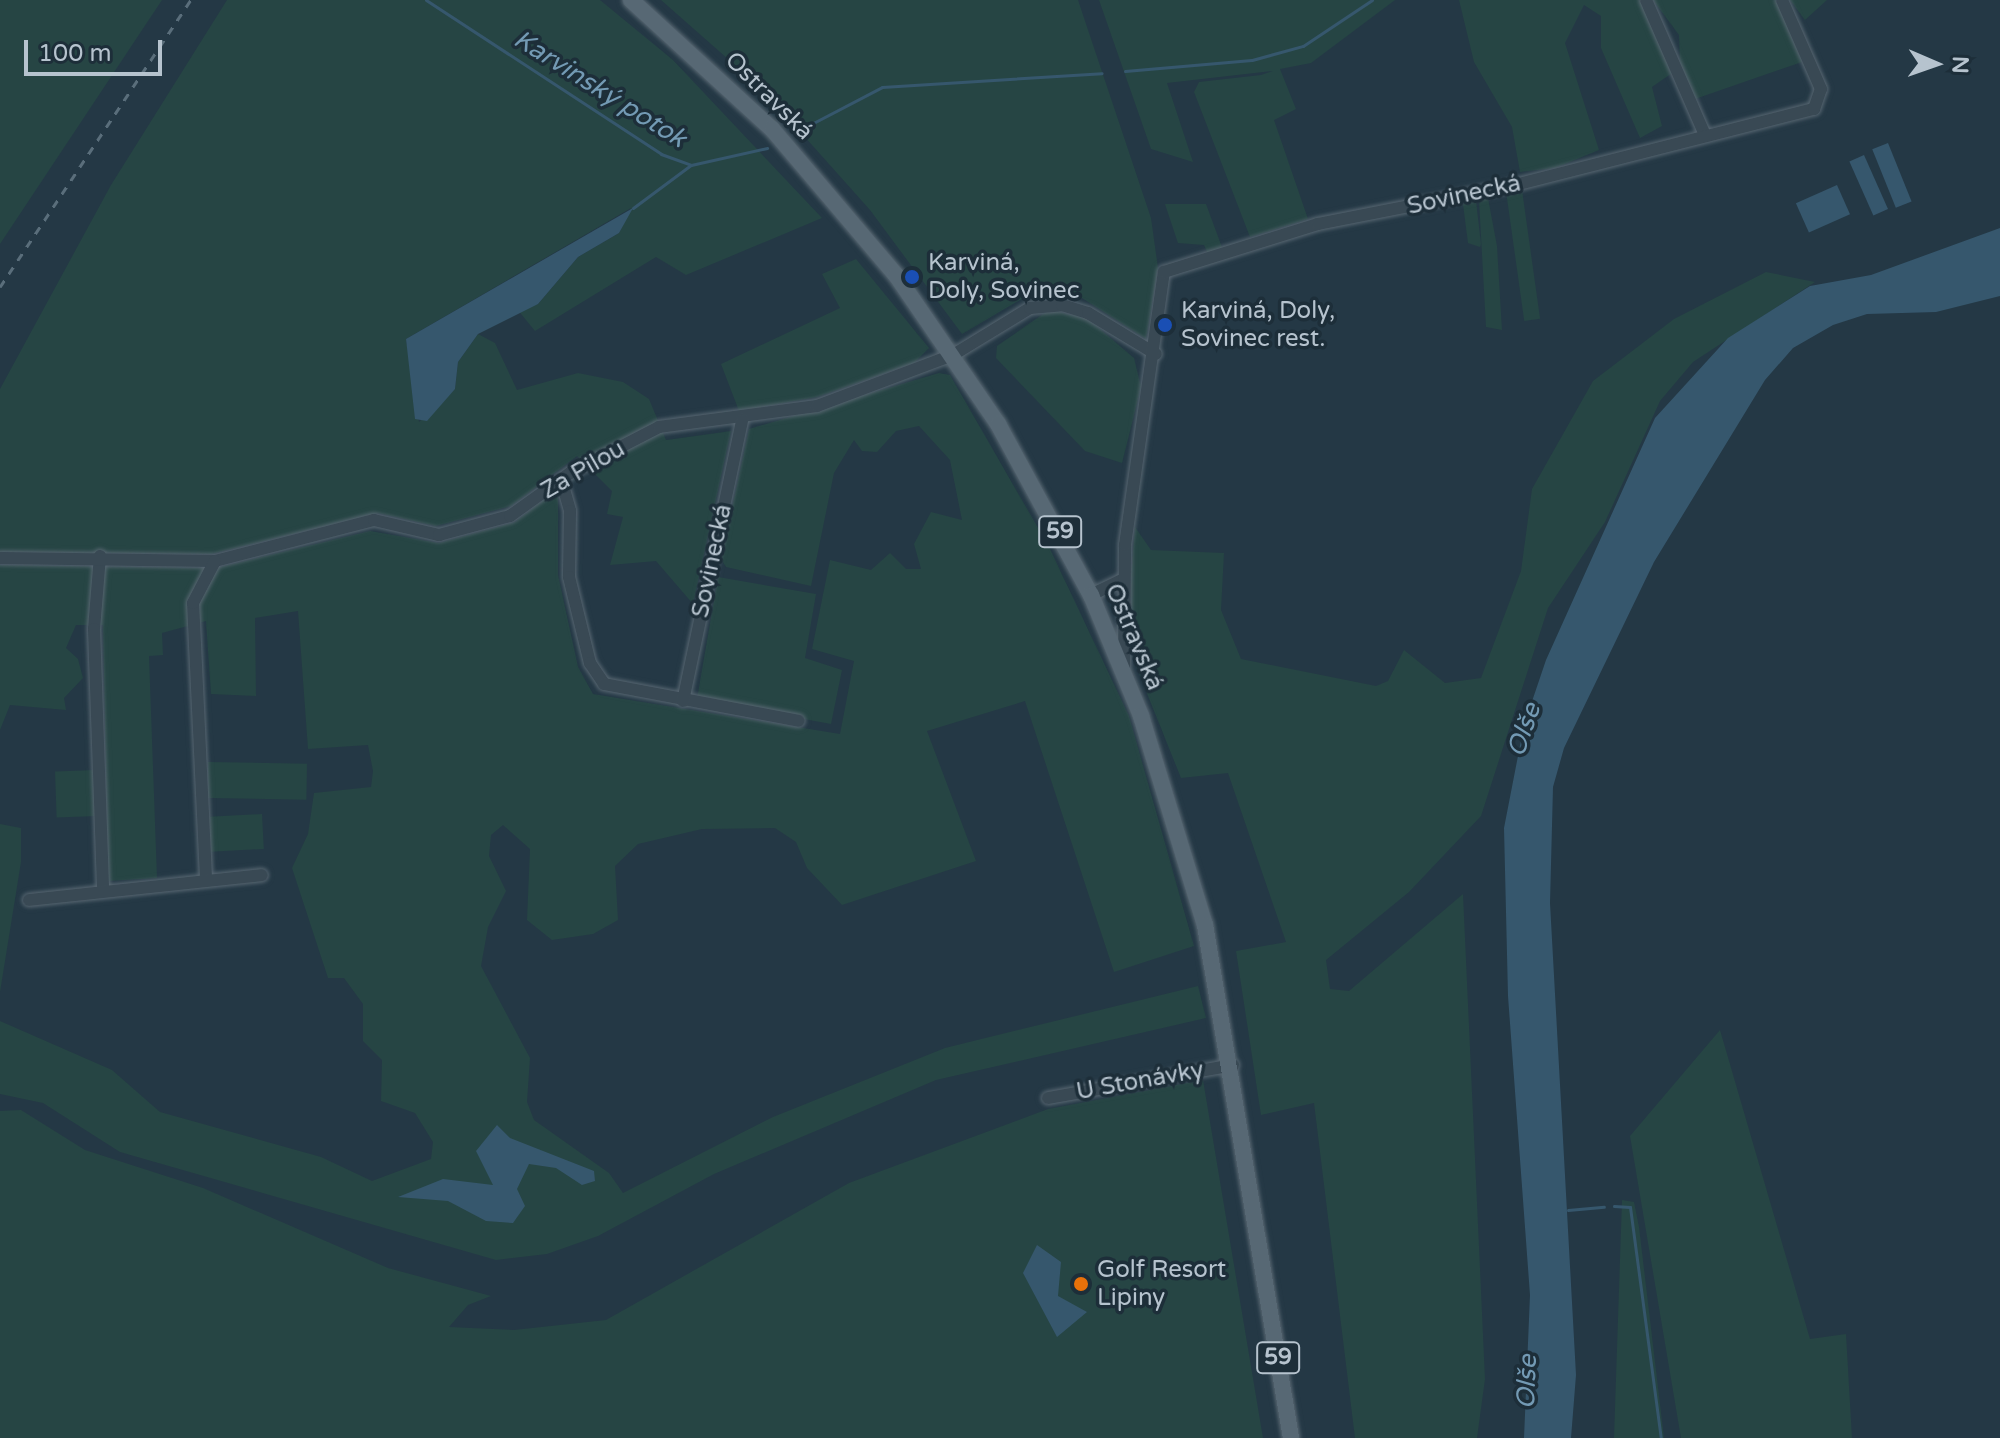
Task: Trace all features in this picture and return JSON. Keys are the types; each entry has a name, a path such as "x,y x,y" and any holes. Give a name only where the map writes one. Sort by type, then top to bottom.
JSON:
{"main road":[{"name":"Ostravská","path":"631,0 794,153 953,355 1091,595 1124,672 1179,832 1221,999 1291,1438"}],"street":[{"path":"1646,0 1704,133 1814,109 1820,101 1782,0"},
{"name":"Sovinecká","path":"1124,672 1122,580 1156,354 1164,272 1318,224 1507,187 1704,133"},
{"path":"953,355 1030,308 1062,305 1156,354"},
{"name":"Za Pilou","path":"0,558 100,556 215,561 345,524 374,520 439,535 510,516 561,479 659,427 742,420 817,406 953,355"},
{"name":"Sovinecká","path":"683,701 742,420"},
{"path":"561,479 570,511 569,577 590,663 604,684 799,721"},
{"path":"100,556 94,629 103,886"},
{"path":"206,878 202,656 193,603 215,561"},
{"path":"1091,595 1122,580"},
{"path":"29,900 103,886 262,875"},
{"name":"U Stonávky","path":"1048,1098 1233,1065"}],"green space":[{"path":"0,0 162,0 0,244"},
{"path":"227,0 600,0 673,60 822,218 686,275 656,257 535,331 517,309 538,304 578,257 619,233 631,208 406,339 419,422 455,389 458,362 478,334 495,343 517,390 578,373 623,382 649,399 666,440 731,431 693,604 656,561 610,565 623,517 607,514 612,491 577,456 511,506 436,526 378,513 211,554 0,552 0,389 111,185"},
{"path":"661,0 1078,0 1151,218 1158,268 1146,339 1082,298 1058,294 1025,297 962,334 870,210 762,89"},
{"path":"1099,0 1395,0 1311,63 1280,69 1296,109 1274,120 1308,219 1250,237 1194,92 1199,82 1273,71 1167,83 1193,162 1151,149"},
{"path":"1459,0 1641,0 1672,73 1652,87 1662,126 1640,138 1601,48 1601,16 1584,5 1565,43 1599,150 1555,168 1520,172 1512,127 1474,62"},
{"path":"1653,0 1777,0 1802,62 1695,99 1680,65 1679,35"},
{"path":"1790,0 1827,0 1805,20"},
{"path":"1522,190 1540,319 1524,321 1506,192"},
{"path":"1488,198 1497,246 1502,330 1486,327 1479,200"},
{"path":"1476,201 1480,247 1468,243 1463,204"},
{"path":"1165,204 1206,204 1223,250 1208,254 1204,245 1178,243"},
{"path":"856,259 929,348 914,363 817,397 739,411 721,364 840,308 822,274"},
{"path":"1766,272 1815,282 1693,362 1660,401 1605,522 1548,608 1481,816 1409,892 1326,960 1330,989 1349,991 1463,894 1485,1379 1477,1438 1355,1438 1314,1103 1261,1115 1236,951 1286,942 1228,773 1181,778 1134,661 1129,598 1135,527 1151,550 1224,553 1221,610 1241,659 1376,686 1388,681 1404,650 1445,683 1481,678 1521,571 1532,489 1593,381 1674,319"},
{"path":"1049,310 1087,318 1134,358 1141,387 1122,463 1085,451 996,358 997,346"},
{"path":"939,373 950,375 1049,547 1129,716 1194,946 1114,972 1025,701 927,731 976,861 842,905 807,868 796,842 775,828 702,829 638,844 615,866 618,920 593,934 552,940 527,920 530,849 503,825 491,835 489,856 506,891 488,927 481,966 530,1058 527,1102 534,1120 609,1173 623,1193 773,1117 945,1048 1198,986 1206,1018 936,1080 714,1174 598,1236 547,1254 496,1260 120,1152 43,1103 0,1094 0,1021 112,1070 160,1112 321,1157 372,1181 431,1159 433,1142 415,1113 381,1101 382,1060 363,1041 363,1004 344,978 328,978 292,868 308,834 314,793 371,787 373,771 368,745 308,749 298,611 255,618 256,696 211,694 206,621 162,633 163,655 149,656 157,878 108,881 103,625 76,625 66,648 78,659 83,678 64,698 66,710 10,705 0,730 0,565 216,568 370,531 439,543 515,522 558,489 558,575 578,667 593,694 840,734 854,661 812,649 830,560 871,570 890,553 906,569 921,569 914,544 931,512 962,520 950,460 919,426 896,431 877,452 862,451 854,440 834,473 811,586 726,567 721,559 749,429"},
{"path":"718,577 816,594 805,658 842,670 831,724 697,699"},
{"path":"208,762 307,764 306,800 207,798"},
{"path":"96,770 98,816 57,817 55,771"},
{"path":"262,814 264,849 211,852 209,817"},
{"path":"0,824 21,828 21,862 0,992"},
{"path":"1720,1030 1810,1339 1846,1334 1852,1438 1681,1438 1630,1136"},
{"path":"1203,1080 1263,1438 0,1438 0,1111 21,1110 85,1150 203,1188 388,1268 491,1296 468,1305 449,1327 514,1330 606,1320 849,1183 1048,1109"},
{"path":"1622,1200 1634,1202 1639,1227 1664,1438 1614,1438"}],"water":[{"path":"1888,143 1912,201 1896,208 1872,149"},
{"path":"1864,155 1888,209 1873,215 1849,162"},
{"path":"1837,185 1850,214 1809,233 1796,203"},
{"path":"633,208 619,233 578,257 538,304 478,334 458,362 455,389 427,421 415,419 406,339"},
{"name":"Olše","path":"2000,228 2000,296 1936,312 1867,314 1833,325 1793,348 1765,380 1654,562 1564,748 1553,787 1550,903 1576,1375 1571,1438 1524,1438 1530,1295 1508,996 1504,828 1524,725 1546,660 1655,418 1728,338 1810,286 1871,275"},
{"path":"497,1125 510,1138 594,1171 595,1181 582,1185 556,1168 529,1164 517,1189 525,1206 513,1223 486,1221 448,1201 398,1197 443,1179 493,1185 476,1151"},
{"path":"1037,1245 1061,1262 1058,1296 1087,1312 1057,1337 1023,1273"}],"waterway":[{"name":"Karvinský potok","path":"426,0 661,154 691,165 767,148"},
{"name":"Karvinský potok","path":"1125,71 1252,60 1303,46 1372,0"},
{"name":"Karvinský potok","path":"796,132 882,87 1102,73"},
{"path":"633,208 691,165"},
{"path":"1614,1206 1630,1207 1661,1438"},
{"path":"1568,1210 1604,1207"}],"railway":[{"path":"0,287 191,0"}],"place":[{"name":"Karviná, Doly, Sovinec","path":"912,277"},
{"name":"Karviná, Doly, Sovinec rest.","path":"1165,325"},
{"name":"Golf Resort Lipiny","path":"1081,1284"}]}
